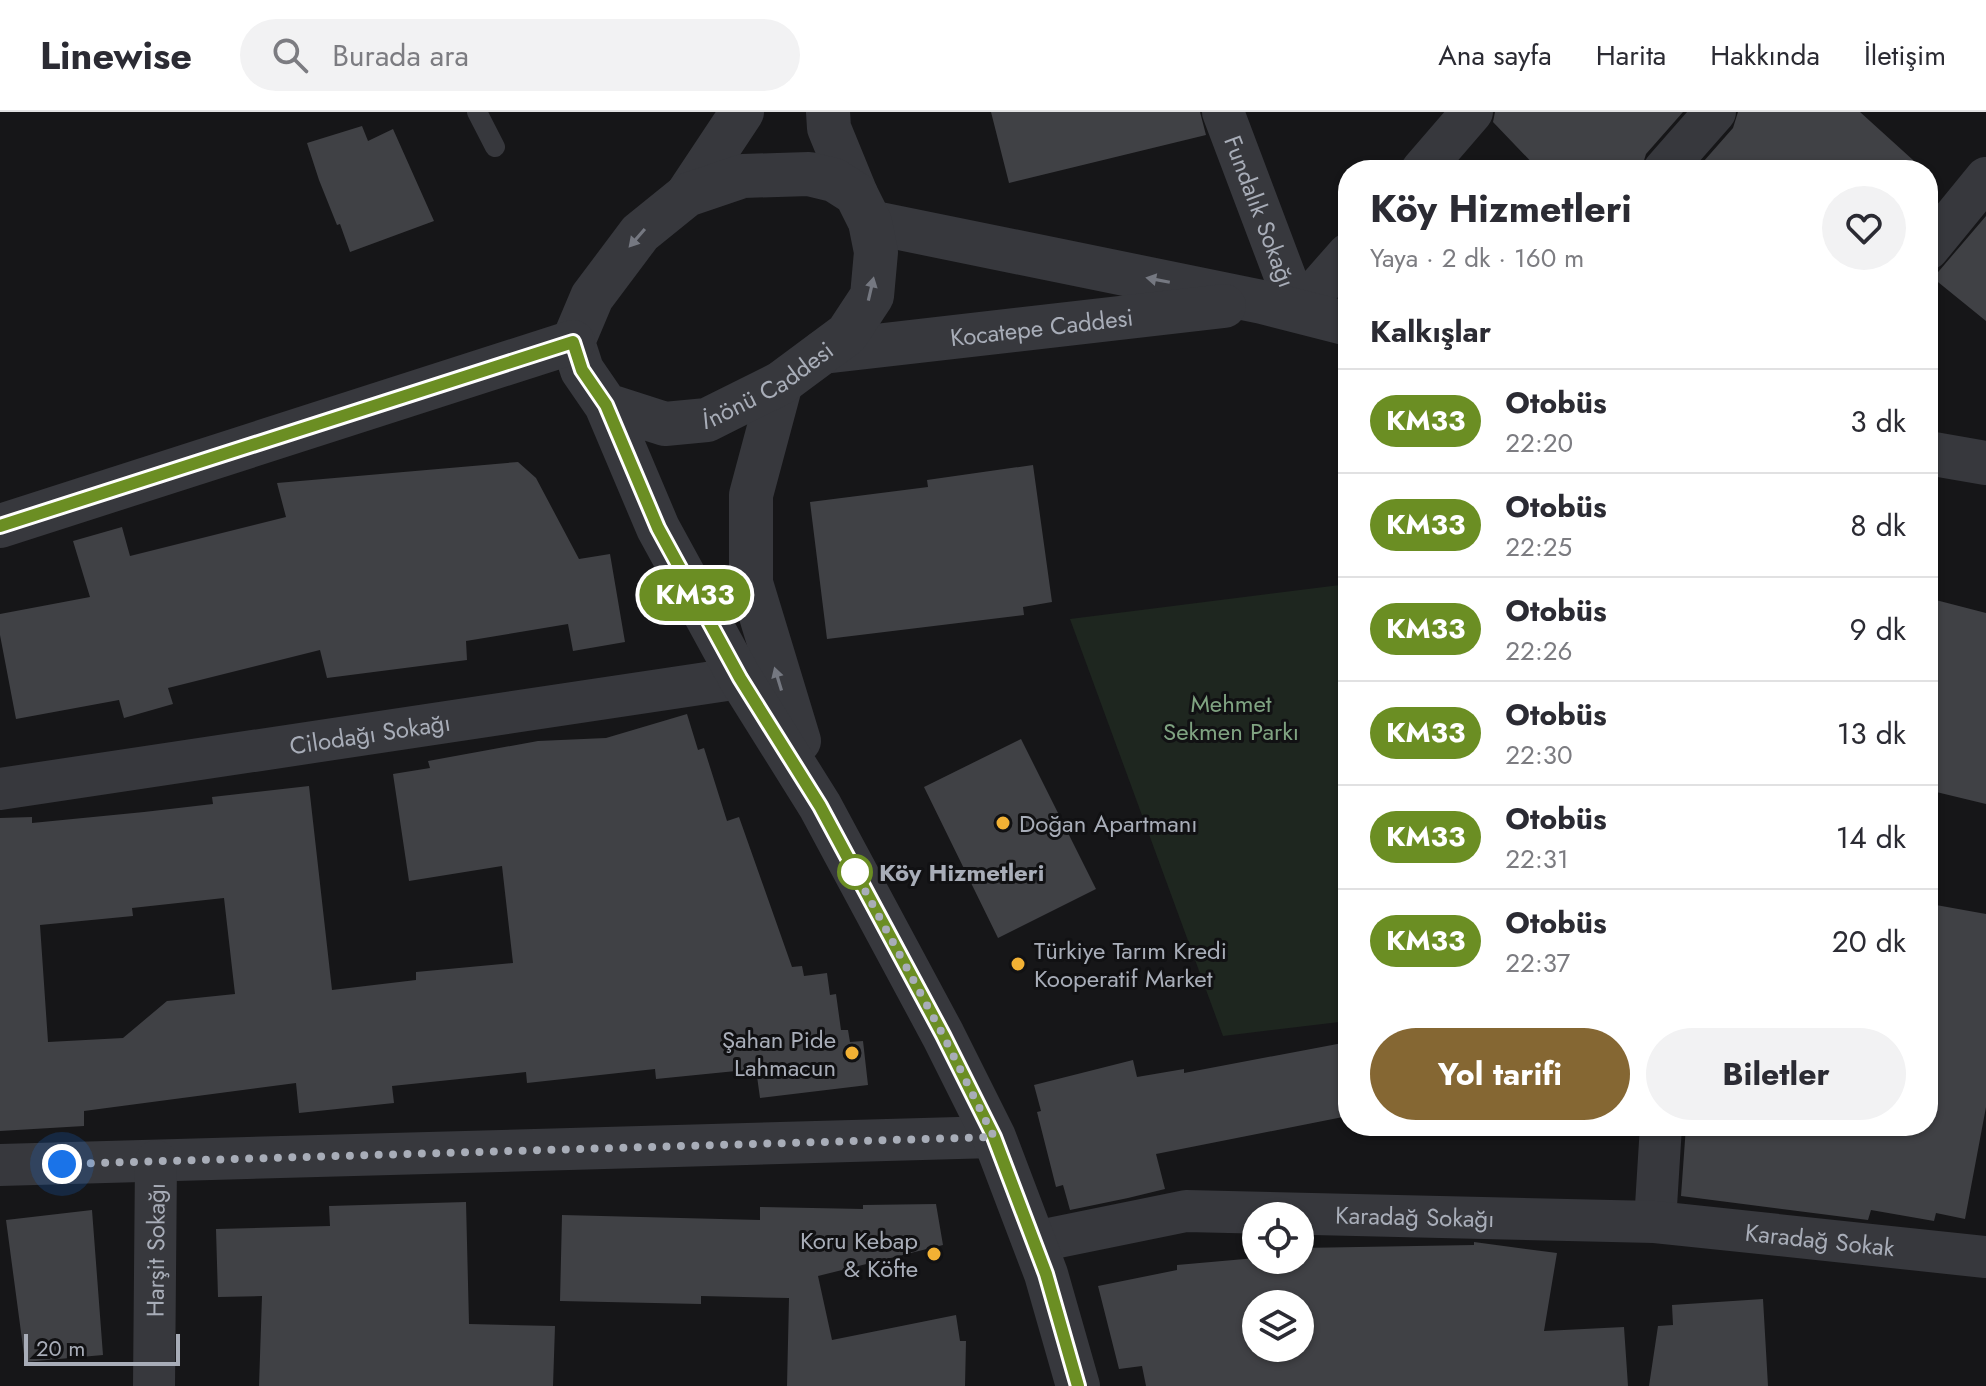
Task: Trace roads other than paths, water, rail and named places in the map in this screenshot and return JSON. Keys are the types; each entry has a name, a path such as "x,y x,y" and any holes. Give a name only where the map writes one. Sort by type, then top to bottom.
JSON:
{"street":[{"path":"742,112 687,195 640,233 592,297 573,342 582,370 606,405 658,528 740,678 820,806 994,1137 1046,1274 1078,1386"},
{"name":"İnönü Caddesi","path":"606,405 665,424 707,420 781,383 847,334 872,296 876,252 863,208 829,128 828,112"},
{"name":"Fundalık Sokağı","path":"1223,112 1280,306"},
{"path":"1431,160 1472,112"},
{"path":"1673,160 1715,112"},
{"path":"687,195 743,176 809,174 834,180 863,208"},
{"path":"1938,237 1986,178"},
{"name":"Kocatepe Caddesi","path":"863,208 1338,321"},
{"path":"1280,306 1338,262"},
{"name":"Kocatepe Caddesi","path":"823,352 1280,306"},
{"path":"0,526 573,342"},
{"path":"781,383 751,495 751,583 778,680 820,806"},
{"path":"1938,455 1986,463"},
{"name":"Cilodağı Sokağı","path":"0,789 740,678"},
{"path":"1655,1222 1660,1136"},
{"path":"0,1165 994,1137"},
{"name":"Harşit Sokağı","path":"154,1386 156,1161"},
{"name":"Karadağ Sokağı","path":"1034,1242 1186,1211 1655,1222"},
{"name":"Karadağ Sokak","path":"1655,1222 1986,1257"}],"lane":[{"path":"477,112 495,147"}],"place":[{"name":"Doğan Apartmanı","path":"1003,823"},
{"name":"Köy Hizmetleri","path":"855,872"},
{"name":"Türkiye Tarım Kredi Kooperatif Market","path":"1018,964"},
{"name":"Şahan Pide Lahmacun","path":"852,1053"},
{"name":"Koru Kebap & Köfte","path":"934,1254"}],"park label":[{"name":"Mehmet Sekmen Parkı","path":"1231,717"}]}
